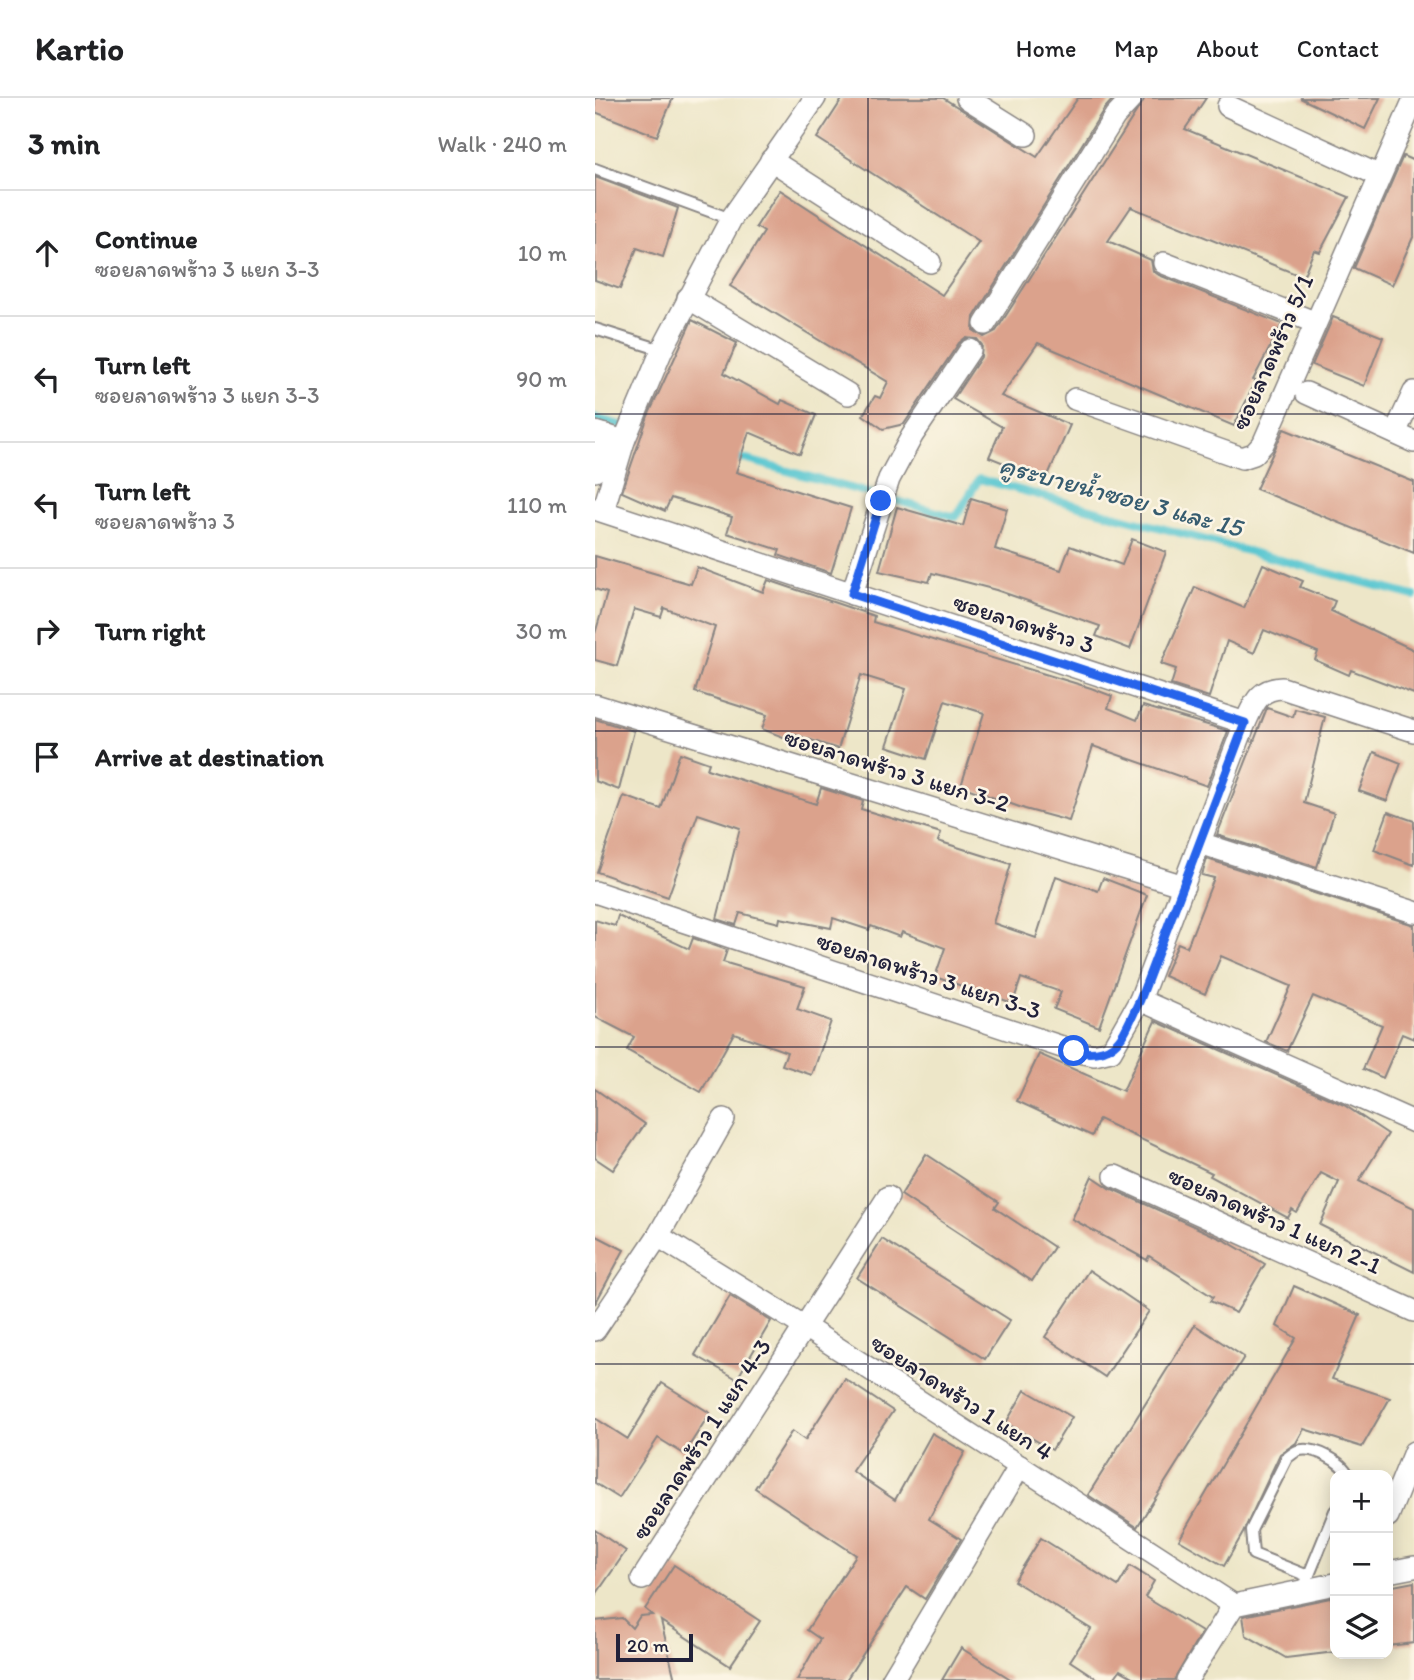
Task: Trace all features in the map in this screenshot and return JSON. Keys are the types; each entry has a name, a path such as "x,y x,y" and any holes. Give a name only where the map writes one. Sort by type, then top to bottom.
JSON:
{"street":[{"path":"595,471 731,219 815,98"},
{"path":"967,98 1025,135"},
{"path":"985,324 1115,116 1132,98"},
{"name":"ซอยลาดพร้าว 5/1","path":"1075,399 1241,458 1254,454 1263,444 1378,175 1414,99"},
{"path":"1228,106 1378,175"},
{"path":"771,160 930,262"},
{"path":"1164,263 1314,322"},
{"path":"688,298 848,394"},
{"path":"852,594 882,497 912,436 970,350"},
{"path":"1306,393 1405,437 1414,392"},
{"path":"599,510 617,432"},
{"name":"ซอยลาดพร้าว 3","path":"599,510 1245,723"},
{"path":"1245,723 1258,696 1268,689 1282,688 1414,731"},
{"name":"ซอยลาดพร้าว 3 แยก 3-2","path":"595,705 1184,886"},
{"name":"ซอยลาดพร้าว 3 แยก 3-3","path":"595,891 1074,1051 1094,1055 1111,1051 1140,1000 1245,723"},
{"path":"1200,843 1414,912"},
{"path":"1140,1000 1414,1122"},
{"path":"595,1330 658,1236 724,1119"},
{"name":"ซอยลาดพร้าว 1 แยก 2-1","path":"1115,1176 1414,1311"},
{"name":"ซอยลาดพร้าว 1 แยก 4-3","path":"642,1579 888,1197"},
{"name":"ซอยลาดพร้าว 1 แยก 4","path":"658,1236 804,1327 1234,1605"},
{"path":"1393,1504 1414,1452"},
{"path":"892,1680 1020,1466"},
{"path":"1393,1571 1414,1567"},
{"path":"1187,1680 1234,1605 1305,1585 1330,1584"}],"lane":[{"path":"595,169 731,219"},
{"path":"595,329 662,350"},
{"path":"1330,1523 1305,1585 1252,1554 1251,1530 1287,1458 1297,1451 1307,1450 1333,1459 1343,1465 1346,1470"}],"building":[{"path":"595,98 673,98 657,136 595,112"},
{"path":"843,98 943,98 1037,157 1078,98 1114,98 1104,109 974,317 973,330 984,337 996,331 1145,98 1206,98 1185,129 1349,197 1320,252 1314,250 1303,277 1131,207 1108,241 1151,260 1153,271 1159,275 1282,324 1253,380 1256,381 1234,426 1038,343 1001,396 1070,425 1046,480 989,457 1002,427 953,399 981,357 982,345 977,339 965,338 959,343 904,424 883,429 863,415 875,396 880,398 888,382 730,286 764,232 756,227 780,190 942,295 979,242 817,138"},
{"path":"1300,98 1380,98 1365,129"},
{"path":"1403,156 1414,161 1414,235 1392,285 1354,268"},
{"path":"595,177 678,208 663,257 637,248 620,289 595,280"},
{"path":"1333,317 1383,337 1364,386 1312,365"},
{"path":"692,320 737,343 724,373 780,404 782,400 816,415 800,454 749,432 736,472 851,508 831,573 778,555 780,550 727,533 732,517 671,498 665,511 622,492 648,416"},
{"path":"1284,429 1414,482 1414,553 1256,489"},
{"path":"971,498 1007,509 995,549 1061,570 1070,546 1122,565 1132,539 1166,552 1130,649 1096,636 1100,626 996,590 932,573 929,582 879,571 897,507 963,526"},
{"path":"595,556 691,584 697,567 763,592 768,580 874,616 873,622 1091,688 1112,696 1108,708 1137,720 1143,706 1228,731 1207,786 1093,746 1069,821 1025,809 961,786 984,713 945,701 926,759 887,746 906,689 861,675 838,749 793,734 791,740 762,729 767,715 695,692 715,627 664,608 661,617 634,609 617,666 595,660 595,634 607,593 595,589"},
{"path":"1263,564 1303,581 1300,587 1335,601 1331,611 1414,650 1414,694 1351,670 1349,675 1315,660 1318,652 1264,630 1254,653 1227,641 1209,697 1171,685 1176,669 1161,664 1195,587 1244,608"},
{"path":"1267,708 1293,717 1295,709 1325,717 1304,803 1334,813 1317,867 1217,835"},
{"path":"595,719 634,731 619,790 595,781"},
{"path":"1374,752 1401,763 1387,801 1359,791"},
{"path":"680,753 709,763 707,769 816,804 821,788 863,801 861,809 941,833 938,841 1011,864 993,923 1036,938 1056,876 1098,891 1103,878 1147,895 1099,1027 1054,1009 1061,992 1021,978 1013,1003 935,977 945,948 902,932 900,937 871,926 869,930 833,918 831,928 780,918 779,923 740,913 736,925 717,919 740,828 698,814 668,897 597,872 624,796 661,809"},
{"path":"1388,812 1414,821 1414,865 1374,850"},
{"path":"1207,859 1414,925 1414,1039 1402,1034 1383,1078 1363,1069 1382,1025 1313,996 1287,1051 1266,1042 1291,986 1221,956 1205,994 1164,976 1178,943 1187,947 1214,878 1202,875"},
{"path":"618,916 689,949 693,938 727,950 723,962 805,986 797,1009 831,1021 812,1075 782,1065 787,1052 734,1033 701,1092 627,1050 634,1037 595,1017 595,920 615,926"},
{"path":"1155,1021 1344,1105 1388,1134 1359,1181 1414,1208 1414,1272 1320,1225 1339,1182 1321,1173 1297,1213 1292,1210 1288,1218 1210,1176 1212,1173 1099,1119 1092,1136 1017,1101 1039,1054 1123,1091"},
{"path":"595,1089 645,1124 613,1170 595,1158"},
{"path":"926,1154 999,1202 995,1208 1054,1247 1032,1281 901,1195"},
{"path":"1092,1176 1110,1188 1226,1241 1265,1264 1236,1313 1210,1301 1213,1297 1149,1256 1147,1260 1072,1219"},
{"path":"595,1235 624,1250 595,1304"},
{"path":"882,1239 1010,1320 985,1359 857,1278"},
{"path":"1089,1270 1149,1311 1105,1377 1045,1337"},
{"path":"1294,1286 1360,1315 1332,1379 1390,1398 1362,1447 1304,1429 1296,1443 1280,1454 1243,1533 1224,1566 1179,1540 1296,1338 1277,1326"},
{"path":"730,1296 771,1321 737,1379 695,1355"},
{"path":"1195,1325 1244,1357 1137,1527 1088,1495"},
{"path":"845,1379 893,1411 852,1471 895,1500 932,1433 965,1452 929,1519 961,1539 925,1599 907,1587 846,1680 797,1680 820,1639 807,1630 856,1555 755,1488 792,1431 805,1440"},
{"path":"662,1383 710,1413 684,1454 658,1438 619,1498 595,1483 595,1418 628,1439"},
{"path":"1025,1390 1072,1417 1052,1450 1006,1423"},
{"path":"595,1530 626,1551 595,1596"},
{"path":"1041,1538 1118,1586 1130,1566 1154,1581 1145,1597 1202,1632 1174,1680 1138,1680 1120,1670 1113,1680 1099,1680 1070,1661 1091,1629 1014,1581"},
{"path":"674,1565 760,1621 730,1666 661,1621 675,1680 595,1680 595,1621 622,1618 632,1628 640,1616 652,1615 645,1609"},
{"path":"1414,1582 1414,1643 1393,1645 1393,1586"},
{"path":"1330,1598 1330,1653 1286,1658 1246,1635 1243,1616"},
{"path":"961,1648 1012,1680 942,1680"}],"waterway":[{"name":"คูระบายน้ำซอย 3 และ 15","path":"595,418 653,434"},
{"name":"คูระบายน้ำซอย 3 และ 15","path":"733,456 956,517 979,479 1414,596"}],"route":[{"path":"881,501 852,594 1245,723 1140,1000 1123,1035 1111,1051 1094,1055 1074,1051"}]}
